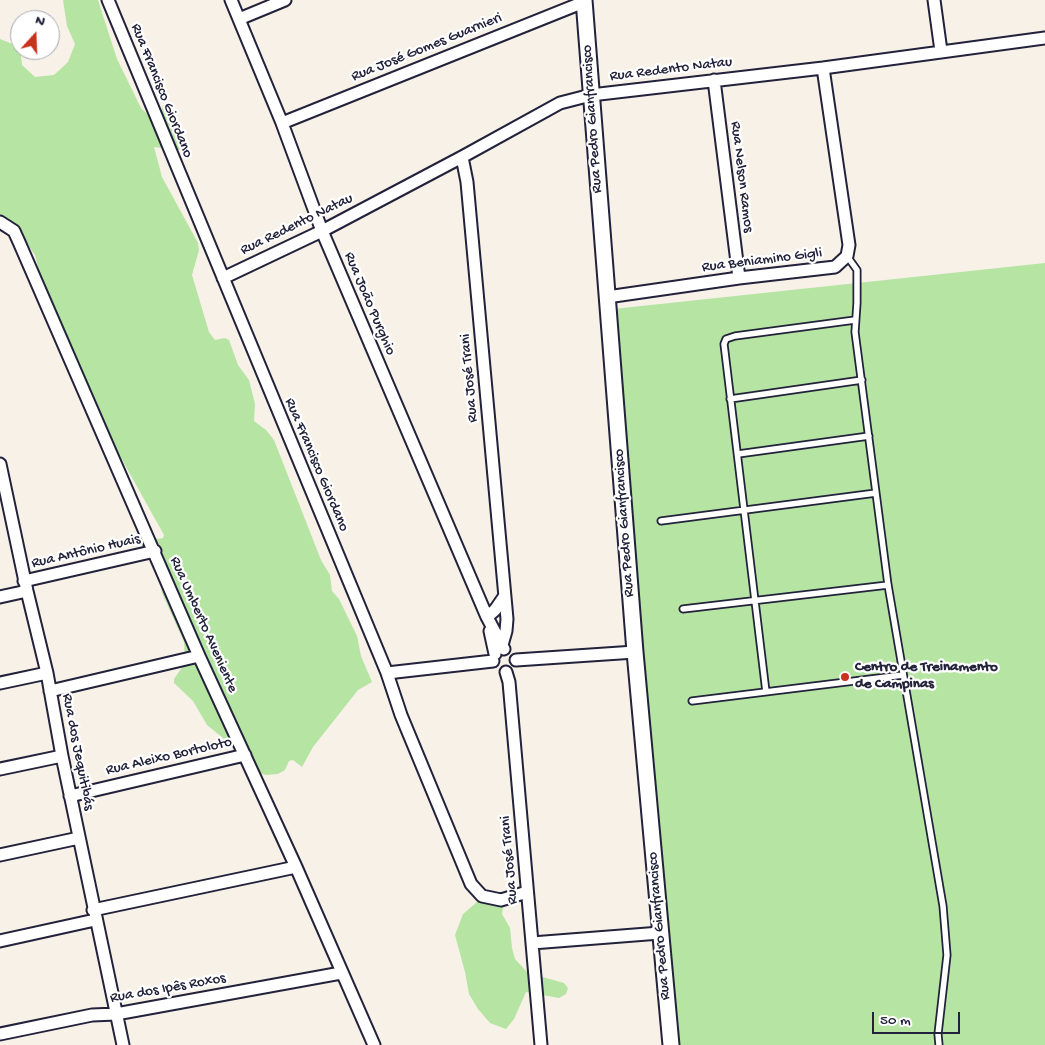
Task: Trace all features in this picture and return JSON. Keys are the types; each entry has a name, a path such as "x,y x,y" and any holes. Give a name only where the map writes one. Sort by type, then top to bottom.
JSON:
{"street":[{"name":"Rua Francisco Giordano","path":"108,0 386,673 401,715 471,884 482,896 501,900 527,892"},
{"name":"Rua João Purghio","path":"231,0 282,123 322,231 487,617 498,652"},
{"path":"239,19 285,0"},
{"path":"934,0 941,51"},
{"name":"Rua Pedro Gianfrancisco","path":"584,1 635,652 671,1045"},
{"name":"Rua José Gomes Guarnieri","path":"282,123 584,1"},
{"name":"Rua Redento Natau","path":"223,278 322,231 560,103 591,96 823,68 1045,38"},
{"path":"823,68 849,245 847,256"},
{"name":"Rua Nelson Ramos","path":"714,80 739,278"},
{"name":"Rua José Trani","path":"462,157 467,182 507,619 506,631 498,652"},
{"name":"Rua Umberto Aveniente","path":"0,222 14,231 19,242 200,656 374,1045"},
{"name":"Rua Beniamino Gigli","path":"608,297 739,278 835,267 847,256"},
{"name":"Rua dos Jequitibás","path":"0,464 50,691 94,915 123,1045"},
{"name":"Rua Antônio Huais","path":"0,597 26,586 155,552"},
{"path":"487,617 504,597"},
{"path":"498,652 496,669 506,672 512,669 516,660"},
{"path":"386,673 498,652 513,654 516,660"},
{"path":"516,660 635,652"},
{"path":"50,691 200,656"},
{"name":"Rua José Trani","path":"506,672 509,682 541,1045"},
{"path":"0,683 46,673"},
{"name":"Rua Aleixo Bortoloto","path":"70,796 245,755"},
{"path":"0,769 62,756"},
{"path":"0,856 79,838"},
{"path":"0,941 94,915 296,867"},
{"path":"532,942 660,933"},
{"name":"Rua dos Ipês Roxos","path":"0,1034 92,1015 116,1014 341,974"}],"lane":[{"path":"847,256 857,270 855,332 888,585 943,906 947,955 938,1034 939,1045"},
{"path":"766,692 724,344 726,339 735,336 855,320"},
{"path":"730,399 862,380"},
{"path":"738,454 869,436"},
{"path":"661,521 876,493"},
{"path":"683,609 888,585"},
{"path":"692,701 903,675"}],"green space":[{"path":"63,0 98,0 117,59 141,108 159,125 163,105 167,106 172,112 182,139 182,147 179,150 154,147 162,177 198,243 199,250 192,275 209,332 215,340 225,338 229,340 238,365 249,380 255,404 254,421 266,430 274,440 321,560 330,575 332,591 339,599 357,636 361,656 372,682 358,690 313,747 302,767 293,760 289,761 285,770 278,774 266,775 252,771 245,756 207,725 193,701 174,683 174,679 185,663 184,642 162,593 158,562 143,549 139,540 143,532 158,539 163,538 164,535 120,456 93,418 52,321 35,255 19,232 0,219 0,39 10,43 10,60 21,60 22,65 35,77 54,75 68,62 75,44 67,26"},
{"name":"Centro de Treinamento de Campinas","path":"1045,263 1045,1045 677,1045 613,309"},
{"path":"494,896 503,908 502,914 510,928 515,959 528,973 564,983 568,988 566,994 559,998 526,992 514,1019 506,1029 490,1023 478,1009 469,994 455,935 463,914 477,902"}],"place":[{"name":"Centro de Treinamento de Campinas","path":"845,677"}]}
